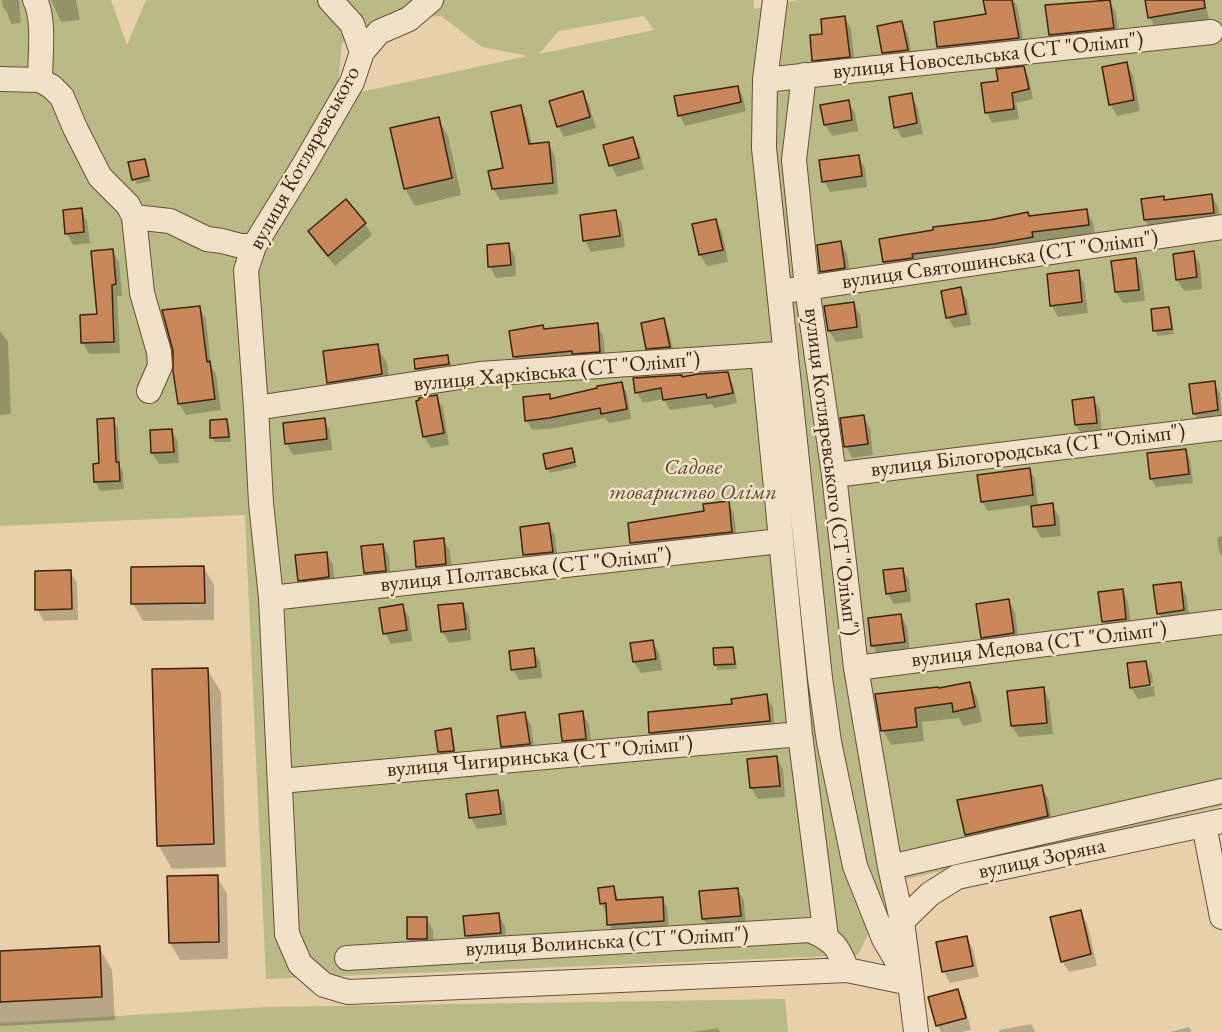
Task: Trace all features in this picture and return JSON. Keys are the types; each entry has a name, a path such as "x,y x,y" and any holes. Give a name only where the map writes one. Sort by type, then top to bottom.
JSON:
{"street":[{"path":"35,0 38,6 40,31 40,80"},
{"name":"вулиця Котляревського","path":"330,0 352,24 362,52"},
{"name":"вулиця Котляревського","path":"431,0 409,19 379,32 362,52 352,82 254,246 246,270 261,503 271,598 287,934 300,964 324,985 348,992 847,970 910,983"},
{"path":"775,0 765,80 764,148 778,292 775,354 780,541 800,734 826,937 838,948 847,970"},
{"name":"вулиця Новосельська (СТ \"Олімп\")","path":"765,80 1211,32"},
{"name":"вулиця Котляревського (СТ \"Олімп\")","path":"804,75 794,160 807,288 834,475 856,668 890,867 902,921 916,1032"},
{"path":"0,79 40,80 62,97 100,177 128,205 134,217 142,293 159,352 160,366 149,392"},
{"path":"134,217 170,221 207,239 241,246 254,246"},
{"name":"вулиця Святошинська (СТ \"Олімп\")","path":"778,292 1222,227"},
{"path":"775,354 829,741 855,866 884,939 910,983"},
{"name":"вулиця Харківська (СТ \"Олімп\")","path":"256,408 480,374 775,354"},
{"name":"вулиця Білогородська (СТ \"Олімп\")","path":"834,475 1222,428"},
{"name":"вулиця Полтавська (СТ \"Олімп\")","path":"271,598 780,541"},
{"name":"вулиця Медова (СТ \"Олімп\")","path":"856,668 1222,622"},
{"name":"вулиця Чигиринська (СТ \"Олімп\")","path":"280,781 800,734"},
{"path":"890,867 1222,791"},
{"path":"1213,823 1222,916"},
{"name":"вулиця Зоряна","path":"884,939 930,894 957,877 1213,823"},
{"name":"вулиця Волинська (СТ \"Олімп\")","path":"347,958 810,930 826,937"}],"green space":[{"name":"Садове товариство Олімп","path":"0,0 111,0 127,45 146,0 754,0 754,9 798,0 1222,0 1222,806 893,882 858,955 266,979 245,515 0,526","holes":["441,16 482,47 528,56 337,97 342,43 372,22","644,16 654,30 539,54 559,31"]},
{"path":"785,999 788,1032 0,1032 0,1023 266,1007"}],"building":[{"path":"983,0 1012,0 1019,38 937,47 934,22 986,14"},
{"path":"1110,0 1114,28 1049,35 1045,5"},
{"path":"1145,0 1204,0 1205,8 1148,18"},
{"path":"845,16 850,57 812,61 810,35 822,34 821,19"},
{"path":"902,21 908,50 882,53 877,26"},
{"path":"1127,62 1134,100 1109,105 1102,67"},
{"path":"1024,66 1029,89 1012,93 1014,109 985,113 981,83 998,81 996,69"},
{"path":"738,86 741,102 678,116 674,96"},
{"path":"583,91 590,117 557,127 549,101"},
{"path":"912,93 917,123 894,128 889,97"},
{"path":"849,100 852,120 824,125 820,105"},
{"path":"521,105 529,144 549,142 553,183 492,189 488,171 503,168 491,112"},
{"path":"439,117 452,178 404,189 390,128"},
{"path":"633,137 639,158 609,166 603,145"},
{"path":"859,155 862,176 822,182 819,160"},
{"path":"145,159 149,176 132,180 128,162"},
{"path":"1212,194 1214,213 1144,220 1141,199 1164,196 1164,200"},
{"path":"346,199 366,223 328,256 308,231"},
{"path":"82,208 84,232 65,234 63,210"},
{"path":"1087,209 1089,225 1032,232 1033,237 912,254 913,258 883,262 879,239 933,230 933,227 990,220 1028,212 1029,216"},
{"path":"616,210 620,236 583,241 580,215"},
{"path":"716,219 723,250 699,255 692,224"},
{"path":"841,241 845,268 820,272 817,245"},
{"path":"509,243 511,265 488,267 487,245"},
{"path":"113,249 116,284 112,285 114,342 81,343 80,315 97,314 91,251"},
{"path":"1194,251 1197,277 1176,280 1173,254"},
{"path":"1136,258 1139,290 1115,292 1111,261"},
{"path":"1079,270 1082,302 1050,306 1047,274"},
{"path":"961,287 966,314 946,318 941,291"},
{"path":"854,302 857,327 828,331 824,306"},
{"path":"200,306 207,362 210,361 215,399 178,404 173,371 173,351 162,310"},
{"path":"1169,307 1172,329 1153,331 1151,309"},
{"path":"664,318 670,347 646,349 641,323"},
{"path":"598,323 600,352 572,354 572,351 513,357 509,331 543,325 544,329"},
{"path":"378,344 382,374 327,383 323,351"},
{"path":"448,355 449,364 415,369 414,359"},
{"path":"728,372 733,393 707,398 706,394 663,400 661,388 635,393 633,378 682,375 682,377"},
{"path":"1215,381 1218,410 1193,414 1189,384"},
{"path":"622,382 627,409 601,414 600,408 525,421 523,397 550,394 550,399 597,388 597,386"},
{"path":"437,395 444,433 423,437 416,401 419,398"},
{"path":"1094,397 1097,423 1075,425 1072,400"},
{"path":"864,415 868,444 844,447 840,418"},
{"path":"114,418 116,462 119,462 120,481 94,482 93,464 99,463 97,419"},
{"path":"325,418 327,439 285,444 283,423"},
{"path":"227,419 229,437 210,438 210,420"},
{"path":"172,429 174,452 151,453 150,430"},
{"path":"572,448 575,462 546,469 543,454"},
{"path":"1186,449 1189,474 1150,479 1147,453"},
{"path":"1030,468 1033,495 981,502 977,475"},
{"path":"729,501 732,532 630,543 628,523 704,511 703,504"},
{"path":"1053,503 1055,525 1033,527 1031,506"},
{"path":"549,523 553,552 523,555 520,527"},
{"path":"444,538 446,564 416,567 414,541"},
{"path":"383,544 386,571 364,573 361,546"},
{"path":"327,552 329,577 298,581 295,555"},
{"path":"204,566 205,603 131,604 131,567"},
{"path":"903,568 906,591 886,594 883,570"},
{"path":"71,570 72,609 35,610 35,571"},
{"path":"1181,582 1184,610 1157,614 1153,585"},
{"path":"1123,589 1126,619 1102,622 1098,592"},
{"path":"1009,599 1014,633 981,638 976,604"},
{"path":"463,603 466,629 441,632 438,605"},
{"path":"403,604 407,630 383,634 379,608"},
{"path":"901,614 905,642 871,646 868,618"},
{"path":"653,640 656,659 633,662 630,643"},
{"path":"733,647 735,664 714,665 713,648"},
{"path":"534,648 536,667 511,670 509,651"},
{"path":"1146,661 1150,685 1130,688 1127,663"},
{"path":"208,668 214,844 157,846 152,669"},
{"path":"970,682 975,707 953,712 952,703 915,708 917,727 881,731 875,694 939,688"},
{"path":"1044,687 1047,723 1011,726 1007,691"},
{"path":"767,694 770,721 649,733 648,712 732,704 731,699"},
{"path":"583,711 586,739 562,741 559,714"},
{"path":"525,712 530,744 501,747 497,716"},
{"path":"451,728 454,751 438,752 435,731"},
{"path":"777,756 780,786 750,788 747,759"},
{"path":"1042,785 1048,816 965,835 957,800"},
{"path":"498,790 501,814 469,818 466,794"},
{"path":"218,875 219,942 169,943 167,876"},
{"path":"614,886 616,900 663,897 664,921 607,925 606,903 600,904 598,888"},
{"path":"738,888 741,916 702,919 699,891"},
{"path":"1081,910 1091,954 1061,962 1050,917"},
{"path":"499,913 501,933 465,936 463,916"},
{"path":"407,917 427,917 427,939 407,939"},
{"path":"967,936 973,966 942,972 936,942"},
{"path":"100,946 102,997 0,1002 0,951"},
{"path":"958,989 966,1018 936,1026 928,997"}]}
